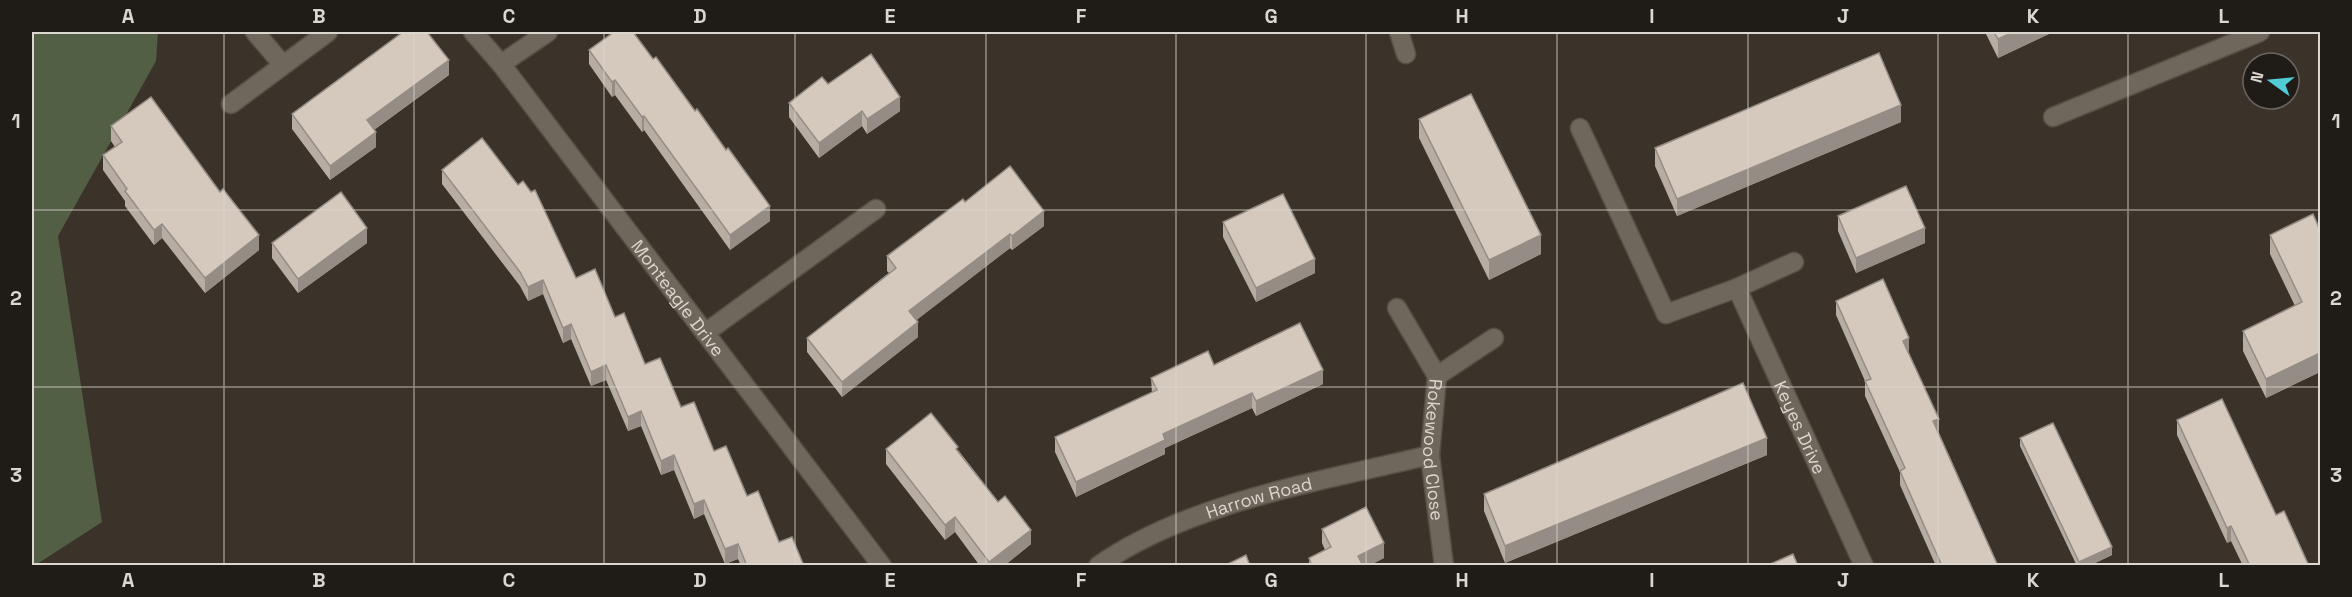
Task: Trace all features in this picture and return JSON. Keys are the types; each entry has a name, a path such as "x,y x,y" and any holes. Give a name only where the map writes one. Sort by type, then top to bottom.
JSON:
{"street":[{"path":"255,32 283,65"},
{"path":"231,105 328,32"},
{"name":"Monteagle Drive","path":"473,32 501,64 882,566"},
{"path":"501,64 548,32"},
{"path":"1399,32 1406,54"},
{"path":"2053,117 2260,32"},
{"path":"1580,128 1666,314 1737,288 1794,262"},
{"path":"705,333 876,209"},
{"name":"Keyes Drive","path":"1737,288 1864,566"},
{"name":"Rokewood Close","path":"1397,308 1437,376 1430,455 1444,566"},
{"path":"1437,376 1494,338"},
{"name":"Harrow Road","path":"1098,566 1124,547 1225,505 1430,455"}],"green space":[{"path":"32,32 158,32 156,61 58,236 102,522 34,566 32,565"}],"building":[{"path":"403,32 427,32 449,60 367,120 376,132 330,166 292,114"},
{"path":"614,32 633,32 653,59 656,57 695,111 697,109 726,150 728,148 770,206 730,235 644,116 642,117 615,80 612,82 589,50"},
{"path":"1994,32 2013,32 1998,39"},
{"path":"1879,53 1901,105 1677,199 1655,148"},
{"path":"871,54 900,97 867,119 862,111 819,143 789,103 822,77 828,84"},
{"path":"1471,94 1541,235 1489,260 1419,119"},
{"path":"151,97 220,192 223,189 259,235 205,278 162,224 154,230 125,191 127,189 103,155 122,142 111,126"},
{"path":"482,138 518,185 523,181 531,192 535,190 576,278 595,269 615,317 624,313 645,364 660,358 681,407 694,402 714,451 726,446 747,496 758,491 779,542 792,537 804,566 747,566 738,544 725,549 704,500 694,504 674,455 661,461 641,411 628,417 606,365 591,372 571,324 563,328 543,280 528,287 520,272 442,170"},
{"path":"1010,166 1044,211 909,311 918,322 842,382 807,338 896,268 887,256 963,199 965,202"},
{"path":"1906,186 1925,228 1856,258 1838,216"},
{"path":"341,192 367,228 298,279 272,243"},
{"path":"1283,194 1315,259 1256,288 1223,222"},
{"path":"2313,214 2320,230 2320,353 2266,379 2243,331 2302,302 2270,235"},
{"path":"1883,279 1909,338 1903,341 1939,419 1933,421 1998,566 1942,566 1900,471 1905,468 1865,381 1871,379 1836,301"},
{"path":"1300,323 1323,370 1256,401 1252,393 1163,434 1165,440 1076,482 1055,437 1157,390 1151,378 1208,351 1214,365"},
{"path":"1743,383 1767,438 1505,546 1484,494"},
{"path":"2222,399 2276,515 2284,511 2309,566 2250,566 2231,526 2227,528 2177,420"},
{"path":"931,413 998,502 1005,496 1031,530 989,562 955,517 945,525 886,449"},
{"path":"2053,423 2112,547 2079,562 2020,438"},
{"path":"1366,507 1384,543 1358,556 1363,566 1312,566 1309,558 1331,547 1322,529"},
{"path":"1793,554 1798,566 1766,566"},
{"path":"1246,555 1250,566 1224,566"}]}
